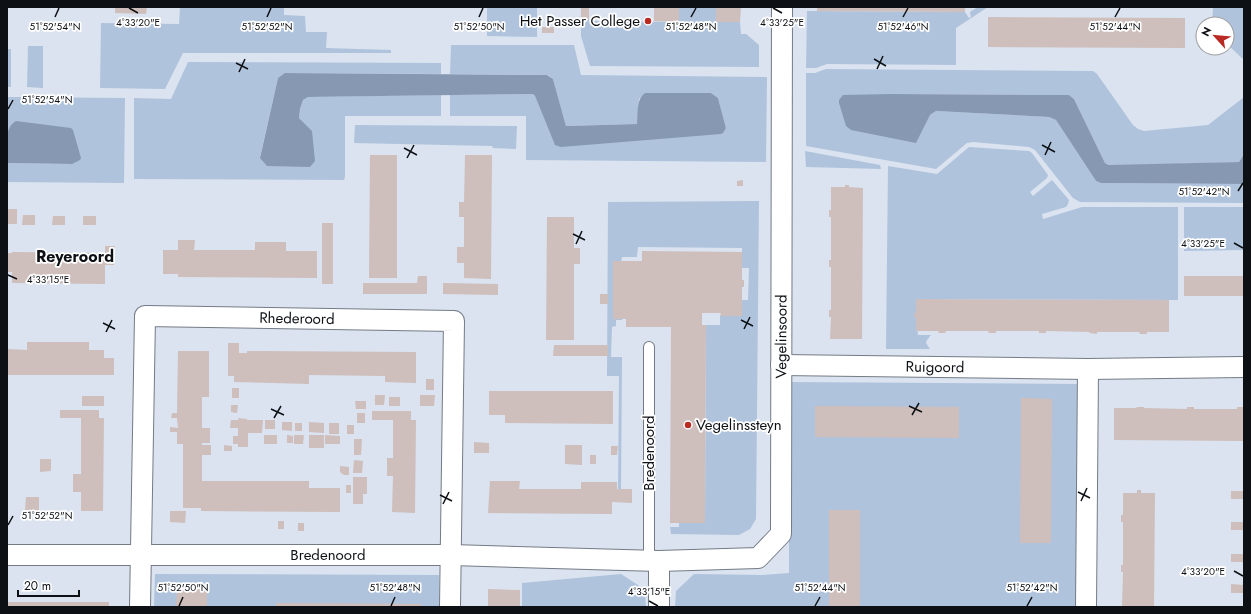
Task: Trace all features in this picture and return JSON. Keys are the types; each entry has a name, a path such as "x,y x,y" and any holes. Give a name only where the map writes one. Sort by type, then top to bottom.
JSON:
{"street":[{"name":"Vegelinsoord","path":"654,560 758,558 780,534 782,7"},
{"name":"Rhederoord","path":"141,555 145,316 454,320 451,555"},
{"name":"Ruigoord","path":"781,365 1088,369 1244,367"},
{"path":"1086,607 1088,369"},
{"name":"Bredenoord","path":"7,555 451,555 654,560"},
{"path":"140,607 141,555"},
{"path":"450,607 451,555"},
{"path":"654,560 659,607"}],"lane":[{"name":"Bredenoord","path":"649,346 654,560"}],"shaded area":[{"path":"180,7 284,7 284,15 305,16 306,32 327,32 326,48 391,50 391,53 183,53 165,89 100,88 101,23 179,24"},
{"path":"487,7 537,7 537,37 487,36"},
{"path":"679,7 716,7 716,22 740,22 741,34 746,34 759,45 759,67 590,66 581,36 581,19 589,19 593,21 678,22"},
{"path":"978,7 988,7 956,28 956,65 827,64 816,68 806,68 807,11 965,12 969,18 971,17 970,12"},
{"path":"1213,7 1244,7 1244,60 1235,52 1235,16 1212,16"},
{"path":"451,45 574,45 581,75 767,77 766,162 526,160 526,116 450,116 450,95 533,94 555,144 726,128 718,98 711,93 645,93 639,99 637,124 566,126 553,79 548,75 553,75 450,74"},
{"path":"28,46 43,46 43,88 27,87"},
{"path":"7,49 11,49 11,87 7,87"},
{"path":"188,62 441,63 441,74 286,73 278,78 260,157 301,120 299,118 300,109 303,100 308,97 441,95 441,116 345,116 344,180 134,179 134,98 171,99"},
{"path":"826,69 1093,71 1097,74 1133,125 1144,131 1208,125 1244,97 1244,154 1239,162 1112,166 1105,163 1074,99 1069,95 892,94 930,115 936,111 1049,117 1056,120 1096,181 1101,183 1244,184 1244,203 1080,202 1073,198 1035,150 1029,147 973,142 967,143 936,169 806,146 806,73 815,73"},
{"path":"285,73 547,75 553,79 566,126 637,124 640,99 645,93 711,93 718,98 726,128 721,134 561,147 555,145 533,94 308,97 303,100 299,118 312,131 315,161 310,167 267,166 260,158 278,78"},
{"path":"843,95 1069,95 1074,99 1105,163 1109,165 1239,162 1244,154 1244,184 1101,183 1096,181 1056,120 1049,117 936,111 930,115 916,143 851,130 846,126 839,103 839,100"},
{"path":"7,97 125,98 124,183 7,182 7,163 71,164 7,132"},
{"path":"16,121 71,128 73,130 81,158 80,160 72,164 7,163 7,134 12,124"},
{"path":"355,125 517,126 516,149 493,148 492,146 354,143"},
{"path":"969,147 1029,151 1032,153 1048,175 1047,178 1030,192 1033,196 1052,180 1069,200 1066,207 1042,214 1043,219 1082,207 1178,207 1178,300 916,299 916,313 914,313 914,316 916,317 918,335 931,335 926,343 930,349 886,349 888,166 937,174"},
{"path":"805,151 880,165 881,169 806,167"},
{"path":"759,201 756,519 750,529 739,535 671,534 670,527 679,527 679,523 705,523 706,325 720,325 720,316 742,316 742,300 748,300 749,268 742,268 742,248 638,247 637,257 622,257 613,319 622,320 616,320 616,326 612,327 611,357 622,357 621,489 618,489 619,376 607,376 608,202"},
{"path":"1184,207 1244,207 1244,250 1184,251"},
{"path":"789,382 1077,384 1077,607 675,607 676,591 694,574 762,575 789,573"},
{"path":"155,574 439,575 439,607 154,607"},
{"path":"621,574 638,585 645,593 646,607 522,607 522,583"}],"building":[{"path":"115,7 147,7 146,14 115,13"},
{"path":"581,7 589,7 589,19 581,19"},
{"path":"654,7 679,7 679,22 654,21"},
{"path":"716,7 741,7 740,22 716,22"},
{"path":"817,7 965,7 965,12 817,11"},
{"path":"988,17 1185,18 1185,48 988,47"},
{"path":"542,27 554,27 554,33 542,33"},
{"path":"370,155 397,155 397,278 369,278"},
{"path":"465,155 492,155 491,279 464,278 464,263 457,263 457,247 464,247 464,217 459,217 459,202 464,202"},
{"path":"743,180 743,186 737,186 737,181"},
{"path":"845,185 849,185 849,187 863,188 862,339 830,339 831,317 829,317 829,310 831,310 831,267 829,267 829,260 831,260 831,217 829,217 829,210 831,210 831,187 845,187"},
{"path":"7,209 17,209 17,224 7,224"},
{"path":"23,215 35,215 35,225 22,225"},
{"path":"53,216 65,216 65,225 52,225"},
{"path":"83,216 96,216 96,225 83,225"},
{"path":"547,217 574,217 574,248 580,248 580,264 574,264 574,340 546,340"},
{"path":"322,223 333,223 333,284 322,284"},
{"path":"178,240 195,240 194,250 255,250 255,242 286,242 286,251 317,251 317,278 178,277 178,274 163,274 163,250 178,250"},
{"path":"105,246 115,246 114,265 105,265 105,284 12,283 12,272 7,272 7,253 105,253"},
{"name":"Vegelinssteyn","path":"642,251 742,252 742,280 744,280 744,287 742,287 742,316 720,316 721,313 702,313 702,325 706,325 705,523 670,523 671,327 626,327 626,319 613,319 613,261 642,261"},
{"path":"418,276 427,276 427,294 363,294 363,283 417,283"},
{"path":"1184,276 1244,276 1244,296 1184,296"},
{"path":"443,283 498,284 498,295 443,294"},
{"path":"600,294 608,294 608,304 600,304"},
{"path":"916,299 1169,300 1169,332 1147,332 1147,334 1140,334 1139,332 1097,332 1097,334 1089,333 1090,332 1046,331 1046,333 1039,333 1039,331 996,331 996,333 989,333 988,331 945,331 946,333 938,333 939,331 916,331 916,317 914,317 914,313 916,313"},
{"path":"27,342 89,342 89,350 104,350 104,358 114,358 114,375 7,375 7,349 27,350"},
{"path":"228,343 239,343 239,353 247,353 247,351 416,352 416,383 385,382 385,376 309,375 309,384 234,382 234,376 228,376"},
{"path":"554,345 608,345 608,356 553,356"},
{"path":"178,351 209,351 209,397 202,397 202,428 210,428 210,443 202,443 202,445 211,445 211,455 202,455 202,481 309,481 309,488 340,488 340,512 201,511 201,508 183,508 183,444 177,444 177,432 170,432 170,427 178,428 177,418 171,418 172,413 177,413"},
{"path":"426,379 434,379 434,390 426,390"},
{"path":"232,388 239,388 239,398 232,398"},
{"path":"489,391 613,391 613,424 505,423 505,415 489,415"},
{"path":"375,395 385,395 384,405 375,405"},
{"path":"420,395 435,395 434,406 420,406"},
{"path":"82,396 104,396 104,406 82,406"},
{"path":"389,397 400,397 400,406 389,406"},
{"path":"1021,398 1052,399 1051,543 1020,543"},
{"path":"355,401 366,401 366,409 356,409"},
{"path":"231,405 238,405 237,413 231,412"},
{"path":"815,406 959,407 959,438 815,437"},
{"path":"1237,407 1244,407 1244,441 1114,440 1114,408 1237,409"},
{"path":"60,410 99,410 99,418 104,418 103,511 81,511 81,492 73,492 73,474 81,474 81,418 60,418"},
{"path":"372,411 411,411 411,420 416,420 415,513 392,512 393,476 387,476 387,458 393,458 393,420 372,420"},
{"path":"357,413 365,413 365,423 357,423"},
{"path":"238,418 247,420 263,420 262,433 248,433 248,447 238,447 238,444 233,444 233,436 238,436 238,428 230,428 231,420 239,420"},
{"path":"265,420 275,420 275,429 265,429"},
{"path":"282,422 292,422 292,431 282,430"},
{"path":"309,422 324,423 324,433 309,432"},
{"path":"295,423 302,423 302,431 295,431"},
{"path":"329,423 339,423 339,434 329,434"},
{"path":"347,425 354,425 354,434 347,434"},
{"path":"264,435 277,435 277,444 264,444"},
{"path":"287,435 293,436 293,443 287,443"},
{"path":"294,435 304,435 303,444 294,444"},
{"path":"309,435 324,435 324,448 309,448"},
{"path":"325,435 340,436 340,444 325,444"},
{"path":"354,439 362,439 361,455 354,455"},
{"path":"474,442 489,443 489,453 474,453"},
{"path":"224,445 232,446 232,451 224,451"},
{"path":"565,445 582,445 582,465 565,464"},
{"path":"611,446 618,446 617,455 611,455"},
{"path":"590,455 596,455 596,464 590,464"},
{"path":"40,459 51,459 51,471 40,472"},
{"path":"354,460 363,461 362,473 353,473"},
{"path":"340,466 349,467 349,475 344,475 340,472"},
{"path":"353,477 367,477 367,494 363,494 363,504 353,504"},
{"path":"490,481 520,481 519,489 581,489 581,482 617,482 617,489 632,489 632,503 612,502 612,514 488,513"},
{"path":"346,485 351,485 351,493 346,493"},
{"path":"1137,490 1141,490 1141,493 1155,493 1154,607 1122,607 1123,572 1121,572 1121,565 1123,565 1123,522 1121,522 1121,515 1123,515 1123,493 1137,493"},
{"path":"1231,491 1244,491 1244,499 1231,499"},
{"path":"26,497 39,497 39,511 25,510"},
{"path":"829,510 860,510 860,607 829,607"},
{"path":"170,511 186,511 185,523 170,522"},
{"path":"278,521 284,521 284,529 278,529"},
{"path":"1231,522 1244,522 1244,530 1231,530"},
{"path":"298,523 304,523 304,531 298,531"},
{"path":"1231,554 1244,554 1244,562 1231,562"},
{"path":"1231,584 1244,585 1244,593 1231,593"},
{"path":"177,588 207,588 207,607 176,607"},
{"path":"488,589 520,590 520,607 488,607"},
{"path":"7,602 109,602 109,607 7,607"},
{"path":"276,603 421,604 421,607 276,607"}],"place":[{"name":"Het Passer College","path":"648,21"},
{"name":"Vegelinssteyn","path":"688,425"}],"district":[{"name":"Reyeroord","path":"75,256"}]}
